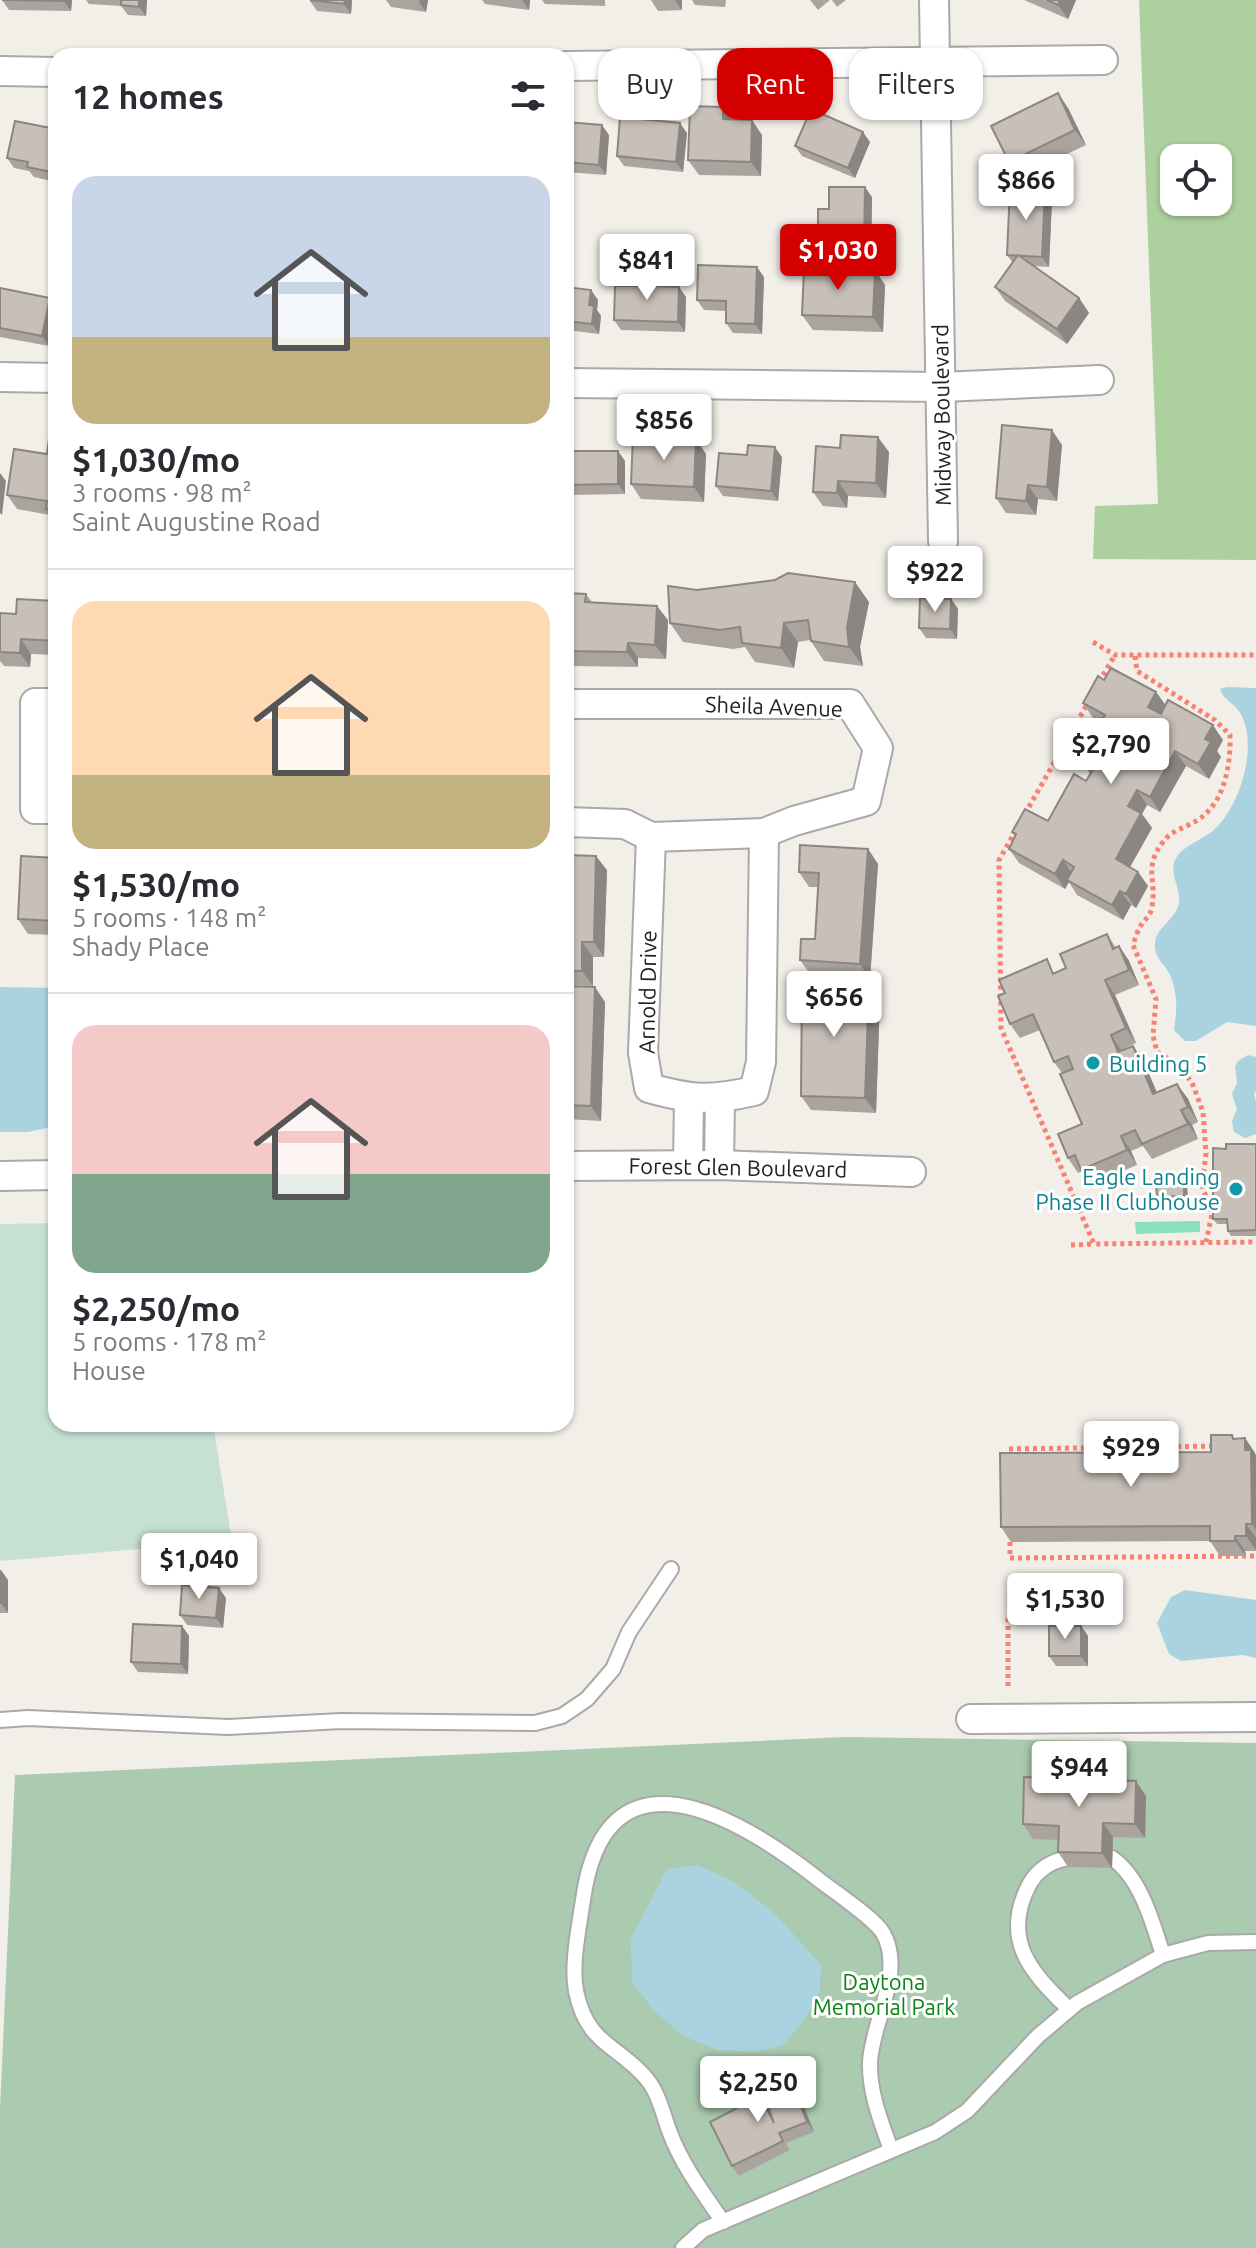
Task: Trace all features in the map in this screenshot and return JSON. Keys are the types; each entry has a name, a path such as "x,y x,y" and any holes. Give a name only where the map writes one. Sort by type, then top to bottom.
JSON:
{"street":[{"name":"Midway Boulevard","path":"934,0 935,48"},
{"path":"983,60 1103,60"},
{"path":"574,66 849,61"},
{"path":"0,71 48,72"},
{"name":"Midway Boulevard","path":"936,120 943,541"},
{"path":"0,377 48,378"},
{"path":"574,383 942,387 1099,380"},
{"path":"48,703 35,703 35,809 48,809"},
{"name":"Sheila Avenue","path":"574,704 850,704 878,748 866,801 794,821 764,833 651,837"},
{"path":"574,822 625,824 651,837"},
{"path":"688,1165 689,1099 720,1099 754,1091 761,1062 764,833"},
{"name":"Arnold Drive","path":"651,837 643,1053 649,1088 689,1099"},
{"path":"719,1165 720,1099"},
{"name":"Forest Glen Boulevard","path":"574,1166 719,1165 911,1172"},
{"path":"0,1176 48,1175"},
{"path":"971,1719 1256,1717"}],"lane":[{"path":"0,1720 28,1718 228,1727 341,1721 535,1723 562,1716 587,1699 613,1669 629,1632 671,1569"},
{"path":"723,2222 684,2160 647,2079 603,2043 588,2024 576,1990 577,1943 587,1869 599,1842 623,1815 652,1803 689,1806 712,1814 760,1837 882,1932 892,1959 887,1991 874,2029 870,2064 874,2099 891,2150"},
{"path":"1069,1858 1055,1860 1033,1878 1019,1904 1017,1932 1025,1957 1041,1982 1069,2009"},
{"path":"1112,1858 1119,1862 1136,1886 1152,1920 1163,1955"},
{"path":"683,2248 703,2230 935,2132 967,2111 1038,2036 1069,2009 1163,1955 1208,1943 1256,1942"}],"path":[{"path":"1093,642 1115,655 1256,655"},
{"path":"1094,1244 1001,1028 999,860 1115,655"},
{"path":"1135,656 1137,671 1215,720 1230,735 1231,763 1216,799 1201,819 1163,840 1150,867 1154,890 1152,911 1139,929 1133,945 1156,999 1153,1036 1157,1052 1181,1066 1193,1085 1203,1112 1206,1154 1202,1185 1212,1214 1206,1242"},
{"path":"1071,1245 1256,1242"},
{"path":"1008,1465 1008,1449 1225,1445"},
{"path":"1009,1527 1010,1558 1256,1556"},
{"path":"1008,1618 1008,1690"}],"green space":[{"path":"1139,0 1256,0 1256,560 1093,559 1095,506 1158,504"},
{"path":"1200,1221 1200,1232 1136,1234 1135,1222"},
{"path":"48,1223 48,1432 214,1432 232,1541 0,1561 0,1224"},
{"name":"Daytona Memorial Park","path":"845,1737 1256,1743 1256,2248 0,2248 0,2110 15,1775"}],"water":[{"path":"1256,688 1256,1026 1227,1022 1196,1041 1185,1041 1174,1030 1174,989 1170,975 1156,952 1155,943 1179,902 1173,867 1178,855 1209,834 1226,816 1238,793 1246,767 1246,728 1237,708 1222,694 1220,689"},
{"path":"0,987 48,988 48,1128 28,1132 0,1132"},
{"path":"1248,1055 1256,1057 1256,1134 1245,1138 1234,1132 1232,1121 1237,1109 1232,1094 1237,1083 1235,1067"},
{"path":"1185,1590 1256,1600 1256,1658 1243,1655 1181,1661 1169,1654 1157,1623 1171,1597"},
{"path":"698,1865 734,1882 774,1913 821,1965 820,1990 806,2018 783,2045 756,2052 718,2050 683,2036 654,2010 632,1982 631,1939 667,1869"}],"building":[{"path":"121,0 139,0 139,7 121,5"},
{"path":"310,0 345,0 344,4"},
{"path":"1058,93 1075,130 1009,162 991,126"},
{"path":"701,106 717,107 717,120 752,120 751,162 688,160 689,120 701,120"},
{"path":"833,119 863,132 848,168 795,146 806,120"},
{"path":"620,120 680,123 676,162 617,156"},
{"path":"15,121 48,127 48,171 27,167 28,162 7,158"},
{"path":"574,123 602,125 599,165 574,163"},
{"path":"829,187 865,187 864,247 829,247 829,229 818,229 818,209 829,209"},
{"path":"1010,188 1045,189 1042,257 1007,255"},
{"path":"1018,255 1079,298 1057,329 995,287"},
{"path":"698,265 757,267 755,324 726,323 726,301 697,300"},
{"path":"804,268 875,270 873,317 802,315"},
{"path":"637,276 656,276 656,286 679,287 678,322 614,320 615,286 637,286"},
{"path":"0,288 48,298 42,336 0,328"},
{"path":"574,288 591,290 589,305 594,306 592,324 574,322"},
{"path":"1002,425 1052,430 1047,487 1028,485 1026,501 996,498"},
{"path":"841,435 878,437 876,483 838,481 837,493 813,492 816,446 840,448"},
{"path":"633,436 696,439 694,487 631,484"},
{"path":"748,445 775,447 771,491 716,486 719,453 747,455"},
{"path":"48,446 48,509 47,501 7,495 14,449 47,454"},
{"path":"574,451 618,451 618,484 574,485"},
{"path":"788,573 855,582 847,628 849,647 811,641 808,620 784,623 781,648 742,643 740,627 720,630 670,623 668,586 697,590 775,580"},
{"path":"574,593 586,594 585,602 657,606 655,645 628,643 627,652 574,651"},
{"path":"920,598 951,599 950,629 919,628"},
{"path":"17,599 48,601 48,641 21,639 20,653 0,652 0,613 16,614"},
{"path":"1111,668 1156,692 1148,707 1161,714 1168,700 1213,725 1205,739 1211,742 1198,764 1175,751 1150,797 1137,790 1128,806 1141,813 1116,859 1138,872 1126,894 1120,891 1112,905 1067,880 1074,867 1063,860 1055,874 1009,849 1016,834 1012,832 1025,809 1048,821 1074,774 1086,781 1094,768 1081,761 1105,715 1083,703 1098,676 1104,680"},
{"path":"800,845 868,849 860,964 800,960 801,939 815,939 819,873 799,872"},
{"path":"574,855 596,856 594,942 582,942 582,971 574,971"},
{"path":"21,856 48,858 48,921 18,919"},
{"name":"Building 5","path":"1107,934 1113,949 1119,946 1129,970 1105,980 1126,1028 1111,1035 1118,1052 1133,1046 1153,1094 1177,1084 1188,1107 1181,1110 1188,1124 1142,1144 1135,1130 1121,1136 1127,1150 1081,1170 1075,1155 1068,1158 1058,1134 1082,1124 1060,1074 1073,1069 1068,1056 1054,1062 1033,1014 1010,1024 998,996 1005,993 999,980 1047,959 1053,974 1066,968 1060,954"},
{"path":"802,981 869,983 865,1098 801,1096"},
{"path":"574,986 595,987 591,1106 574,1105"},
{"name":"Eagle Landing Phase II Clubhouse","path":"1226,1144 1256,1144 1256,1230 1228,1231 1227,1219 1213,1219 1213,1148 1226,1149"},
{"path":"1156,1181 1184,1181 1184,1196 1157,1197"},
{"path":"1211,1435 1245,1438 1245,1450 1251,1450 1252,1524 1246,1524 1246,1536 1235,1536 1235,1541 1210,1541 1210,1526 1001,1527 1000,1453 1211,1452"},
{"path":"182,1585 219,1588 216,1618 180,1615"},
{"path":"133,1624 182,1626 181,1664 131,1662"},
{"path":"1049,1626 1081,1626 1081,1656 1049,1656"},
{"path":"1024,1777 1136,1781 1135,1824 1103,1823 1102,1853 1058,1852 1059,1826 1023,1824"},
{"path":"792,2084 807,2122 779,2133 783,2141 732,2166 710,2122 760,2096 774,2123 764,2095"}],"place":[{"name":"Building 5","path":"1093,1063"},
{"name":"Eagle Landing Phase II Clubhouse","path":"1236,1189"}]}
